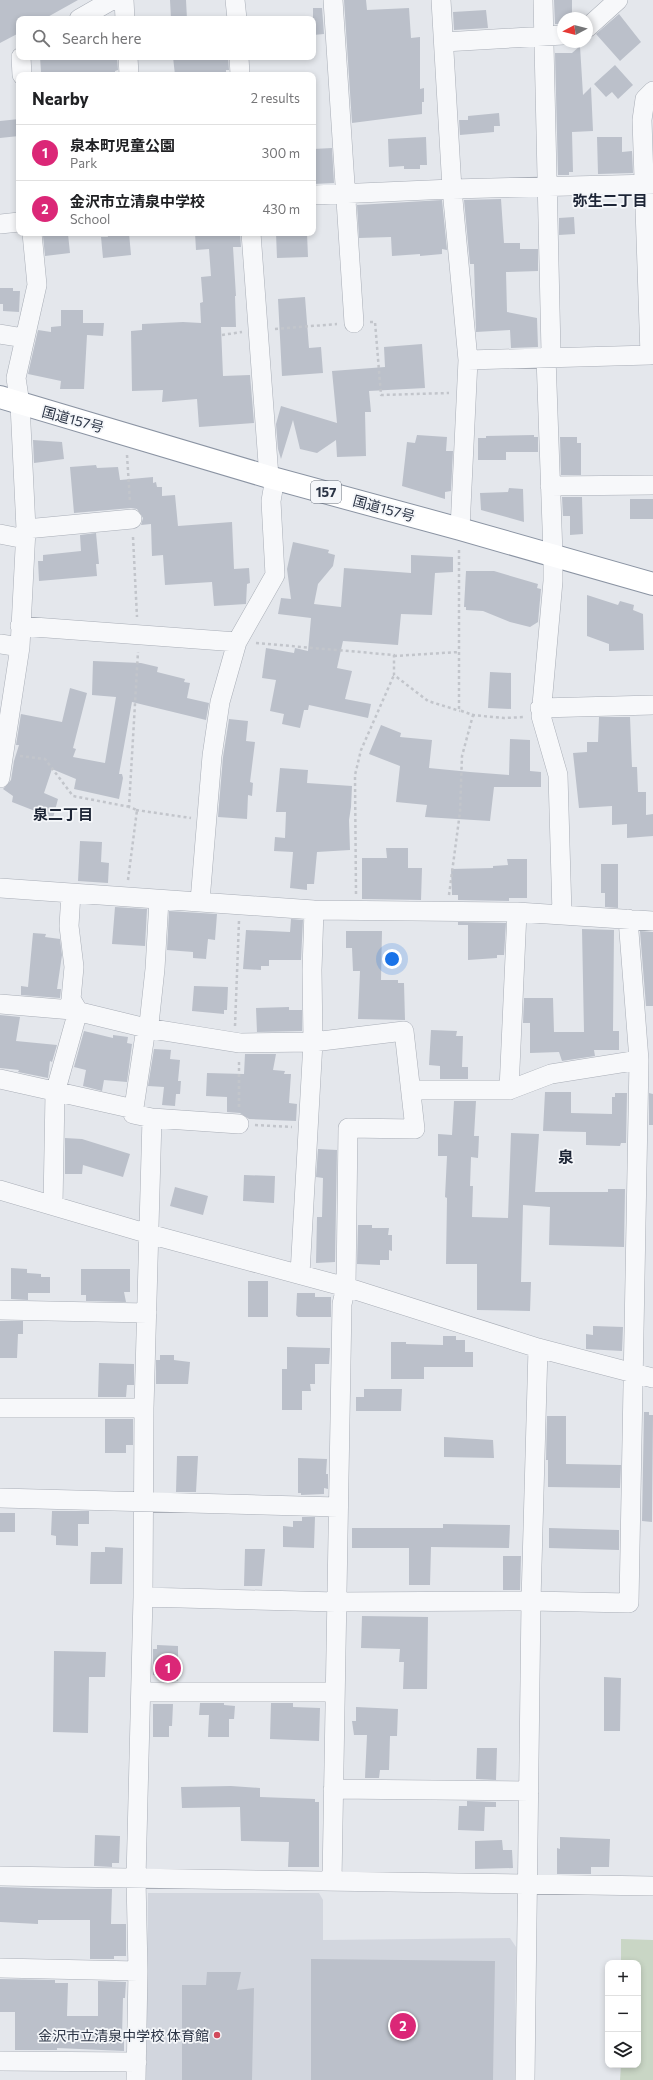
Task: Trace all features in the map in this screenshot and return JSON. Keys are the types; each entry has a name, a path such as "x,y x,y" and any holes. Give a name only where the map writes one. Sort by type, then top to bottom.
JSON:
{"highway":[{"name":"国道157号","path":"10,401 126,433 272,477 460,539 553,555 653,584"}],"street":[{"path":"84,16 112,0"},
{"path":"124,0 126,16"},
{"path":"235,0 237,16"},
{"path":"333,0 354,323"},
{"path":"441,0 452,189 468,360 460,539"},
{"path":"543,0 551,352 546,357 553,555 545,677 541,712 558,775 562,914"},
{"path":"593,23 618,0"},
{"path":"444,42 557,36"},
{"path":"21,60 22,72"},
{"path":"128,60 129,72"},
{"path":"239,60 240,72"},
{"path":"468,360 650,355 651,316 649,185 642,120 644,99 653,91"},
{"path":"316,195 452,189 649,185"},
{"path":"0,224 16,222"},
{"path":"0,778 2,756 20,647 25,534 10,401 37,285 32,236"},
{"path":"200,902 212,756 220,702 238,642 275,575 271,501 272,477 258,331 251,236"},
{"path":"0,334 24,338"},
{"path":"550,486 653,485"},
{"path":"0,534 25,534 132,520"},
{"path":"20,626 238,642"},
{"path":"0,644 20,647"},
{"path":"541,712 653,705"},
{"path":"0,888 314,910 447,910 516,912 653,921"},
{"path":"53,1206 55,1093 78,1011 71,999 74,968 69,926 71,893"},
{"path":"159,900 150,1024 146,1028 133,1114 152,1118 239,1124"},
{"path":"300,1274 313,1042 312,970 314,910"},
{"path":"509,1090 516,912"},
{"path":"143,1597 336,1602 531,1601 629,1603 639,1060 628,919"},
{"path":"0,1004 78,1011 146,1028 240,1043 313,1042 404,1031 415,1129 348,1128 346,1287 342,1304 332,1881"},
{"path":"411,1090 509,1090 551,1074 639,1060"},
{"path":"0,1079 55,1093 134,1109"},
{"path":"0,2061 136,2071 138,1971 136,1878 143,1597 144,1408 152,1118"},
{"path":"0,1190 149,1234 346,1287 538,1348 653,1378"},
{"path":"0,1310 147,1313"},
{"path":"525,2080 531,1601 538,1348"},
{"path":"0,1408 144,1408"},
{"path":"0,1498 338,1507"},
{"path":"141,1692 335,1692"},
{"path":"333,1789 529,1791"},
{"path":"0,1876 653,1886"},
{"path":"0,1968 138,1971"}],"path":[{"path":"222,334 375,322 381,395 467,393"},
{"path":"126,433 138,634 129,807"},
{"path":"459,710 460,539"},
{"path":"238,642 394,655 459,652"},
{"path":"356,910 355,775 361,750 394,675 394,655"},
{"path":"394,675 428,700 473,715 504,718 541,712"},
{"path":"447,910 460,812 462,756 473,715"},
{"path":"2,756 45,759 73,796 129,807 137,810 206,820"},
{"path":"126,896 137,810"}],"shaded area":[{"path":"148,1893 319,1893 323,1900 323,1940 510,1938 516,1947 515,2080 146,2080"}],"green space":[{"path":"621,1939 653,1940 653,2080 620,2080 621,2068 641,2068 641,1960 621,1960"}],"building":[{"path":"0,0 78,0 49,16 16,16 16,35 0,43"},
{"path":"170,0 186,0 187,16 171,16"},
{"path":"344,0 366,0 367,10 409,8 411,38 420,37 420,89 424,88 422,114 352,123"},
{"path":"554,0 572,0 572,12 557,12 557,24 555,24"},
{"path":"313,8 322,8 324,34 316,35 316,16 313,16"},
{"path":"486,10 488,28 454,30 453,12"},
{"path":"619,14 641,42 620,61 596,34"},
{"path":"578,48 580,48 583,95 591,87 593,131 572,132 573,172 569,172 569,175 558,175 555,53 572,53"},
{"path":"40,60 117,60 118,70 115,72 41,72"},
{"path":"173,60 228,60 229,70 226,70 226,72 175,72"},
{"path":"615,65 633,85 618,99 612,92 606,97 594,84"},
{"path":"499,113 500,126 494,126 494,132 460,135 459,120 468,120 468,116"},
{"path":"16,119 16,136 0,138 0,121"},
{"path":"426,137 427,165 420,165 420,169 404,169 404,166 389,167 388,139"},
{"path":"597,137 622,137 622,152 632,151 633,173 598,174"},
{"path":"332,148 334,183 316,184 316,149"},
{"path":"501,199 504,243 520,243 520,249 538,249 538,271 506,272 507,312 537,318 538,347 511,348 510,330 476,332 474,264 470,264 464,200"},
{"path":"442,200 447,250 442,249 442,254 392,256 391,237 359,238 357,205"},
{"path":"574,217 575,234 559,235 559,218"},
{"path":"43,236 68,236 70,253 45,256"},
{"path":"129,236 131,255 103,258 101,237"},
{"path":"195,236 240,236 241,247 233,247 236,327 221,327 223,376 250,375 254,423 199,427 197,399 162,402 163,390 132,391 131,331 142,330 142,324 183,322 201,323 200,303 203,302 201,277 211,276 209,249 196,250"},
{"path":"276,236 307,236 308,257 277,258"},
{"path":"0,288 13,288 13,291 20,291 19,312 3,311 3,304 0,304"},
{"path":"305,297 309,348 321,347 323,373 282,376 278,299"},
{"path":"61,310 83,310 83,323 104,323 103,336 87,335 84,389 60,389 61,381 28,374 38,330 51,332 51,327 61,326"},
{"path":"422,344 425,388 369,391 371,412 365,412 366,456 337,457 336,440 317,453 300,449 293,420 281,459 278,449 276,424 281,406 337,423 332,371 385,367 384,347"},
{"path":"417,435 447,437 446,451 453,451 451,491 445,492 445,499 402,486 407,442 415,443"},
{"path":"534,435 534,437 538,437 538,452 506,452 506,460 478,460 478,438 486,438 486,436"},
{"path":"560,437 577,437 577,443 581,443 581,475 561,475"},
{"path":"33,440 62,442 64,459 34,463"},
{"path":"96,465 97,468 118,467 120,480 153,477 153,483 156,482 157,487 162,487 162,496 175,495 178,526 232,522 234,569 249,568 250,583 247,584 246,604 214,606 212,582 165,585 163,555 152,556 151,524 141,525 143,518 137,509 131,508 74,513 70,467"},
{"path":"509,488 523,489 524,522 481,510 480,493 508,492"},
{"path":"562,497 582,497 583,534 570,535 570,516 563,516"},
{"path":"630,499 653,499 653,519 630,519"},
{"path":"96,533 99,564 96,564 97,576 39,581 38,561 43,561 43,555 81,551 80,535"},
{"path":"293,542 329,550 328,553 335,555 333,566 318,584 314,604 341,607 344,568 411,573 411,555 453,557 453,572 435,573 432,615 401,614 398,645 343,641 337,668 352,671 345,699 371,704 368,718 309,705 308,710 304,710 300,728 282,724 284,714 270,711 276,680 262,678 266,648 294,653 295,648 308,651 311,618 278,614 281,598 291,599 287,569"},
{"path":"466,571 494,571 538,584 537,588 541,589 538,622 530,627 510,622 483,611 466,610 466,607 464,607"},
{"path":"587,595 618,605 620,601 634,605 633,610 643,614 644,650 609,651 609,644 587,636"},
{"path":"93,661 141,663 158,667 157,672 185,679 184,682 190,683 187,698 209,703 206,720 132,702 119,774 122,774 123,778 119,799 74,789 76,779 52,769 44,793 58,799 53,818 12,802 13,796 3,789 11,780 14,761 19,745 16,745 21,714 62,722 70,688 87,693 73,748 76,749 73,757 105,763 116,697 92,695"},
{"path":"490,672 511,673 511,709 488,708"},
{"path":"599,717 630,717 632,767 637,767 638,792 646,792 646,815 653,814 653,836 627,838 627,824 612,825 612,806 579,808 573,753 587,752 587,742 598,742"},
{"path":"229,719 248,721 246,741 255,742 250,782 253,783 252,796 248,795 247,819 218,817 223,757"},
{"path":"381,725 401,733 400,737 432,740 429,768 509,775 510,739 530,740 530,771 541,772 541,787 494,787 490,821 425,817 427,805 396,802 400,766 369,754"},
{"path":"280,768 308,770 307,783 352,786 349,820 350,850 317,852 314,884 307,884 307,890 290,888 293,852 274,851 275,837 285,838 286,812 276,812"},
{"path":"80,841 102,842 101,862 109,863 108,883 78,881"},
{"path":"386,848 408,848 408,868 422,868 421,900 362,899 362,858 387,858"},
{"path":"507,859 527,859 527,898 509,898 509,901 458,900 458,895 452,895 451,869 493,868 493,866 508,865"},
{"path":"601,864 618,864 618,908 605,907 605,893 601,893"},
{"path":"115,907 147,909 145,946 112,944"},
{"path":"169,911 217,914 215,940 208,939 206,959 193,958 193,952 167,950"},
{"path":"291,919 303,920 301,960 269,960 269,966 261,966 261,970 243,969 246,930 290,932"},
{"path":"458,922 506,923 504,955 497,955 497,958 468,960 468,925 458,925"},
{"path":"582,929 614,930 613,1031 619,1031 619,1050 594,1050 595,1056 562,1061 559,1052 530,1053 530,1023 523,1023 524,998 553,998 554,1032 584,1032"},
{"path":"346,931 382,931 381,980 398,980 398,983 404,983 405,1020 358,1019 360,971 353,971 352,948 346,948"},
{"path":"640,931 653,932 653,1006 646,1006"},
{"path":"33,933 46,934 45,937 60,939 62,955 57,989 61,989 60,998 21,995 21,986 28,987"},
{"path":"194,986 228,987 227,1010 224,1010 224,1014 192,1011"},
{"path":"289,1007 289,1010 302,1010 302,1031 257,1032 256,1008"},
{"path":"0,1015 20,1017 16,1041 57,1045 52,1062 50,1061 48,1078 18,1072 19,1070 0,1068"},
{"path":"431,1030 457,1031 456,1036 463,1036 462,1067 468,1067 468,1079 440,1079 440,1066 429,1065"},
{"path":"84,1031 113,1038 113,1035 128,1037 127,1043 132,1044 127,1082 104,1080 102,1091 83,1086 86,1070 74,1067"},
{"path":"154,1049 171,1050 170,1059 180,1060 178,1081 181,1081 180,1094 176,1094 175,1106 162,1105 164,1087 148,1086"},
{"path":"245,1054 276,1054 273,1070 285,1071 284,1074 291,1074 289,1103 297,1104 296,1121 249,1119 240,1113 227,1112 227,1097 206,1096 207,1073 244,1074"},
{"path":"545,1092 571,1092 571,1113 612,1114 612,1097 615,1097 615,1093 627,1093 626,1143 621,1143 620,1146 586,1145 586,1132 543,1131"},
{"path":"649,1093 653,1094 653,1125 649,1125"},
{"path":"454,1101 476,1101 474,1136 479,1136 478,1158 471,1157 470,1186 473,1186 472,1217 508,1218 511,1133 539,1134 535,1192 608,1192 608,1189 625,1189 624,1247 549,1245 550,1207 523,1205 521,1282 531,1282 530,1311 477,1310 477,1264 446,1264 447,1198 445,1197 447,1156 438,1156 438,1134 452,1135"},
{"path":"65,1138 82,1139 130,1154 123,1177 83,1165 82,1174 65,1174"},
{"path":"318,1149 337,1150 335,1262 316,1263 317,1217 322,1217 323,1178 316,1177"},
{"path":"244,1175 275,1176 274,1203 243,1201"},
{"path":"175,1187 208,1196 203,1215 170,1206"},
{"path":"358,1225 372,1225 372,1228 389,1228 388,1235 392,1235 392,1251 389,1250 389,1260 380,1260 380,1265 357,1264"},
{"path":"11,1268 27,1269 27,1273 41,1274 41,1277 50,1277 50,1293 28,1293 28,1300 11,1299"},
{"path":"81,1269 130,1269 130,1292 124,1292 126,1302 86,1301 86,1295 81,1295"},
{"path":"248,1281 268,1281 268,1317 248,1317"},
{"path":"297,1293 315,1293 315,1297 331,1297 331,1317 298,1317 296,1315"},
{"path":"0,1321 23,1321 23,1334 18,1334 17,1358 0,1358"},
{"path":"593,1326 623,1327 622,1351 586,1349 586,1334 593,1335"},
{"path":"443,1336 456,1336 456,1340 465,1340 465,1352 473,1352 473,1367 424,1367 424,1379 391,1379 391,1342 443,1345"},
{"path":"287,1347 330,1348 329,1364 315,1364 315,1384 310,1384 311,1391 302,1391 302,1410 282,1410 282,1369 287,1369"},
{"path":"160,1355 174,1355 174,1360 190,1362 188,1384 156,1384 156,1360 160,1360"},
{"path":"99,1363 134,1364 134,1385 127,1385 126,1397 98,1397"},
{"path":"364,1389 402,1389 401,1411 356,1411 356,1397 364,1397"},
{"path":"644,1412 649,1412 649,1415 653,1415 652,1522 642,1521"},
{"path":"547,1416 566,1416 566,1464 621,1465 620,1488 548,1487 548,1460 546,1460"},
{"path":"105,1419 133,1419 133,1445 126,1445 126,1453 105,1453"},
{"path":"444,1437 493,1440 494,1458 444,1457"},
{"path":"177,1456 198,1456 196,1492 176,1492"},
{"path":"298,1458 327,1459 326,1474 328,1474 328,1489 324,1488 324,1494 301,1495 301,1493 298,1493"},
{"path":"52,1511 89,1511 89,1524 78,1524 78,1546 56,1545 56,1536 51,1535"},
{"path":"0,1513 15,1513 15,1532 0,1532"},
{"path":"302,1517 315,1517 314,1548 283,1547 283,1526 293,1527 293,1521 302,1521"},
{"path":"443,1524 510,1525 509,1548 431,1547 430,1585 409,1585 409,1548 352,1548 352,1528 443,1528"},
{"path":"549,1528 619,1530 619,1550 549,1548"},
{"path":"105,1547 123,1548 122,1584 90,1584 91,1552 105,1552"},
{"path":"245,1549 265,1549 262,1586 244,1586"},
{"path":"503,1556 521,1556 520,1590 503,1590"},
{"path":"362,1616 428,1617 427,1689 403,1689 404,1662 399,1662 400,1649 361,1648"},
{"path":"157,1645 178,1646 178,1681 164,1681 165,1676 153,1675 153,1649 157,1649"},
{"path":"54,1651 106,1652 105,1677 89,1677 88,1733 53,1732"},
{"path":"604,1677 621,1678 620,1731 604,1731"},
{"path":"200,1703 224,1703 224,1705 235,1706 234,1719 229,1719 229,1737 208,1737 209,1715 199,1715"},
{"path":"271,1703 293,1703 293,1707 320,1708 319,1741 270,1739"},
{"path":"153,1704 173,1704 172,1726 169,1726 169,1737 153,1737"},
{"path":"356,1707 398,1709 397,1736 390,1736 389,1770 380,1770 379,1778 365,1778 367,1735 354,1735 352,1721 356,1721"},
{"path":"477,1748 497,1748 496,1780 476,1779"},
{"path":"231,1786 260,1788 260,1797 315,1799 315,1802 319,1802 319,1867 288,1867 289,1842 241,1841 240,1807 182,1808 181,1787"},
{"path":"467,1801 496,1802 496,1807 485,1807 484,1831 458,1830 459,1806 467,1806"},
{"path":"95,1835 120,1836 119,1863 112,1863 112,1867 94,1866"},
{"path":"560,1837 610,1839 609,1867 591,1867 591,1874 557,1874 557,1848 560,1849"},
{"path":"502,1840 503,1850 512,1850 513,1868 475,1869 475,1841"},
{"path":"0,1887 112,1889 111,1924 126,1924 126,1956 114,1956 114,1959 90,1959 90,1920 38,1920 38,1924 0,1922"},
{"path":"311,1959 495,1961 493,2080 311,2080"},
{"name":"金沢市立清泉中学校 体育館","path":"207,1972 241,1972 237,1990 254,1988 252,2080 182,2080 182,1985 206,1985"},
{"path":"0,1979 55,1980 55,1983 68,1983 67,2016 98,2016 98,1981 126,1982 125,1998 123,1998 122,2037 124,2037 124,2051 57,2048 57,2050 15,2050 15,2012 0,2012"}],"place":[{"name":"泉本町児童公園","path":"168,1668"},
{"name":"金沢市立清泉中学校","path":"403,2026"},
{"name":"金沢市立清泉中学校 体育館","path":"217,2035"}],"district":[{"name":"弥生二丁目","path":"610,200"},
{"name":"泉二丁目","path":"63,814"},
{"name":"泉","path":"566,1156"}]}
